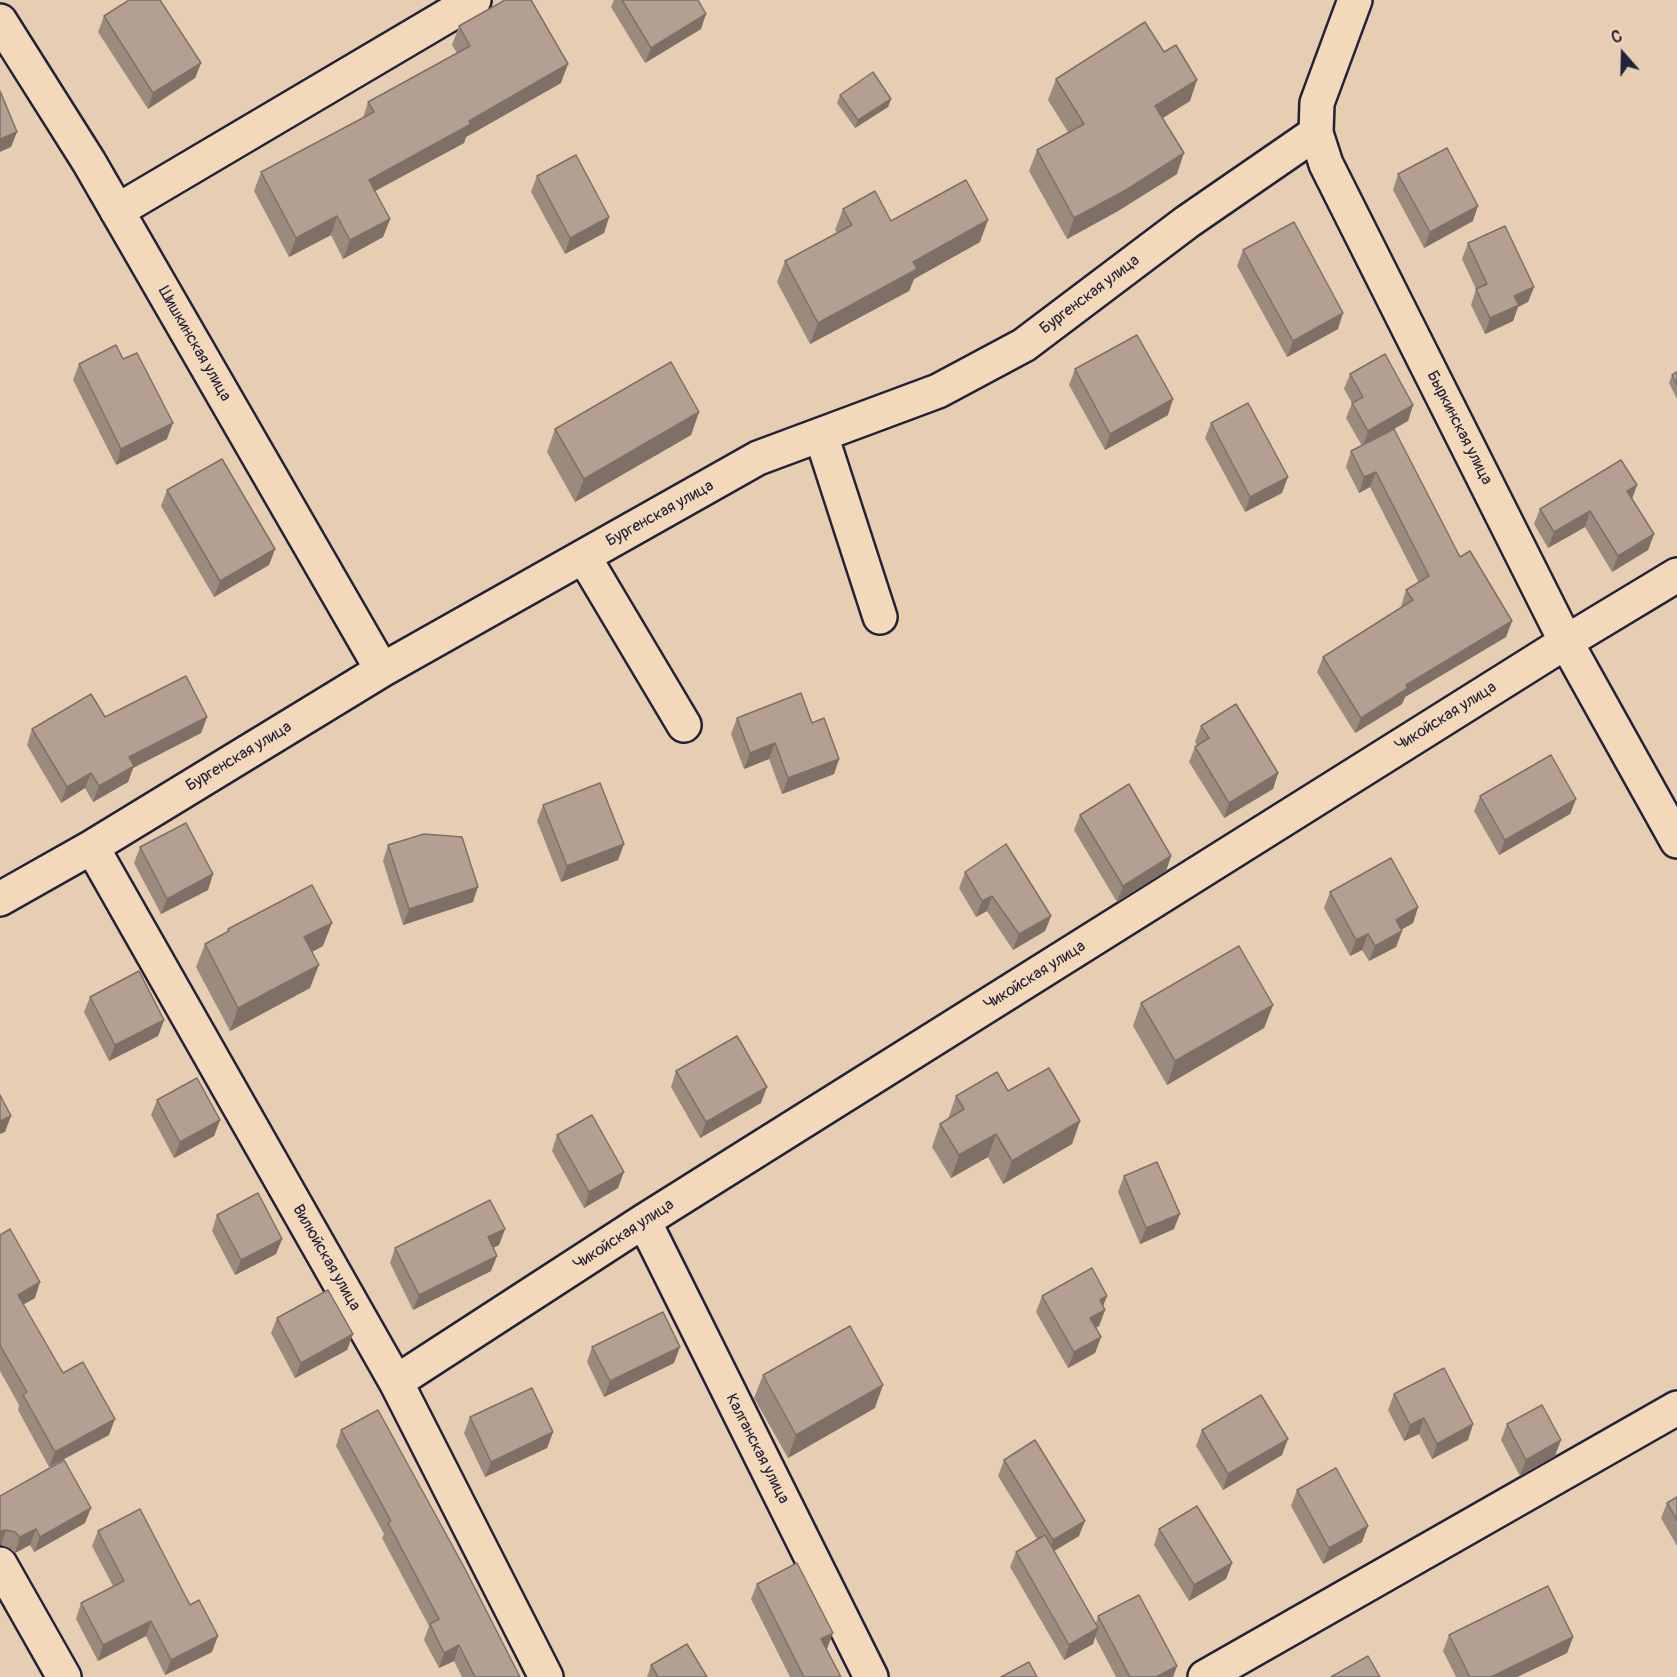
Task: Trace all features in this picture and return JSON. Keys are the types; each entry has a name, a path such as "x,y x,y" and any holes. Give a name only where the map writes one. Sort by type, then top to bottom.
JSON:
{"street":[{"path":"117,211 474,0"},
{"name":"Быркинская улица","path":"1355,0 1317,103 1316,133 1326,164 1566,642 1677,841"},
{"name":"Шишкинская улица","path":"0,21 89,162 382,670"},
{"name":"Бургенская улица","path":"0,899 92,847 382,670 758,458 938,391 1024,345 1186,222 1316,133"},
{"path":"821,435 880,617"},
{"path":"584,557 684,725"},
{"name":"Чикойская улица","path":"396,1382 644,1221 1566,642 1677,575"},
{"name":"Вилюйская улица","path":"92,847 396,1382 546,1677"},
{"name":"Калганская улица","path":"644,1221 871,1677"},
{"path":"1205,1677 1677,1408"},
{"path":"0,1564 64,1677"}],"building":[{"path":"129,0 160,0 201,63 153,93 104,16"},
{"path":"505,0 531,0 568,64 469,121 471,124 369,180 390,219 350,240 337,216 296,238 261,172 374,112 368,102 470,46 459,26"},
{"path":"622,0 698,0 706,14 651,48"},
{"path":"1145,22 1164,52 1176,45 1197,80 1155,106 1184,153 1126,190 1074,218 1037,150 1084,124 1056,79"},
{"path":"873,72 891,99 858,120 840,95"},
{"path":"0,91 17,132 0,139"},
{"path":"1447,148 1478,206 1430,232 1398,174"},
{"path":"576,155 609,217 570,238 537,176"},
{"path":"966,180 988,220 913,262 917,269 818,323 785,261 852,225 843,209 875,191 891,221"},
{"path":"1294,222 1343,313 1293,341 1243,250"},
{"path":"1505,226 1534,287 1514,296 1519,305 1490,318 1476,289 1487,284 1468,243"},
{"path":"1137,335 1173,399 1110,434 1075,369"},
{"path":"116,345 123,359 137,353 173,423 121,449 79,364"},
{"path":"1385,354 1413,405 1368,431 1352,403 1363,397 1350,374"},
{"path":"671,362 699,412 584,479 555,429"},
{"path":"1677,372 1677,385 1672,375"},
{"path":"1248,403 1288,477 1250,497 1211,423"},
{"path":"1394,429 1460,557 1470,551 1512,621 1406,685 1408,688 1361,718 1323,657 1413,600 1406,590 1429,576 1376,472 1364,477 1351,451"},
{"path":"222,459 275,549 220,581 167,490"},
{"path":"1621,460 1637,485 1627,491 1654,534 1618,556 1590,511 1554,532 1540,509"},
{"path":"186,676 207,717 129,757 134,766 99,786 91,773 67,787 32,729 91,694 105,717"},
{"path":"801,693 812,723 824,718 839,759 788,778 775,743 750,753 737,718"},
{"path":"1236,704 1278,773 1229,803 1195,747 1209,738 1201,726"},
{"path":"1551,755 1576,799 1505,840 1480,796"},
{"path":"600,783 624,844 567,866 543,805"},
{"path":"1129,784 1171,856 1123,886 1080,815"},
{"path":"186,823 213,874 167,899 140,847"},
{"path":"424,834 462,837 478,887 409,909 388,845"},
{"path":"1006,844 1051,916 1019,934 992,896 982,901 965,872"},
{"path":"1391,858 1418,907 1396,920 1402,931 1375,946 1368,934 1356,940 1330,892"},
{"path":"312,885 332,923 304,937 319,965 238,1008 205,944 229,931 228,929"},
{"path":"1239,946 1273,1005 1175,1061 1141,1003"},
{"path":"139,971 164,1020 115,1045 90,997"},
{"path":"737,1036 767,1087 706,1122 676,1071"},
{"path":"1049,1068 1080,1121 1012,1161 996,1134 959,1155 940,1124 964,1109 956,1096 997,1072 1008,1091"},
{"path":"197,1078 220,1120 180,1142 157,1100"},
{"path":"0,1095 11,1116 0,1121"},
{"path":"592,1115 624,1172 589,1192 557,1135"},
{"path":"1157,1162 1180,1214 1146,1228 1124,1176"},
{"path":"258,1193 282,1239 241,1260 217,1215"},
{"path":"490,1200 505,1229 488,1237 497,1256 419,1295 395,1248"},
{"path":"10,1229 40,1282 18,1295 63,1373 83,1362 115,1419 55,1452 23,1395 27,1392 0,1345 0,1235"},
{"path":"1092,1268 1107,1296 1100,1300 1105,1310 1090,1318 1101,1337 1074,1352 1042,1296"},
{"path":"328,1290 353,1334 301,1363 277,1318"},
{"path":"663,1312 680,1347 610,1381 592,1347"},
{"path":"850,1326 883,1385 796,1435 763,1375"},
{"path":"1444,1368 1473,1424 1437,1444 1424,1418 1410,1425 1394,1394"},
{"path":"532,1388 553,1432 491,1462 470,1417"},
{"path":"1261,1395 1288,1439 1228,1474 1202,1430"},
{"path":"1542,1405 1561,1440 1526,1460 1507,1424"},
{"path":"378,1410 464,1567 520,1677 475,1677 459,1645 444,1653 430,1624 439,1619 388,1523 391,1521 341,1430"},
{"path":"1035,1440 1085,1521 1053,1540 1004,1460"},
{"path":"64,1460 91,1508 40,1537 36,1529 20,1537 15,1532 0,1531 0,1496"},
{"path":"1336,1468 1368,1526 1329,1548 1297,1490"},
{"path":"1677,1497 1677,1520 1667,1503"},
{"path":"1197,1506 1232,1563 1194,1585 1159,1529"},
{"path":"140,1509 190,1605 199,1600 218,1636 171,1660 151,1621 103,1645 81,1603 124,1581 98,1531"},
{"path":"1045,1535 1098,1628 1069,1645 1016,1552"},
{"path":"797,1563 833,1633 821,1639 841,1677 804,1677 757,1584"},
{"path":"1548,1586 1573,1637 1491,1677 1470,1677 1449,1635"},
{"path":"1139,1595 1177,1666 1156,1677 1130,1677 1098,1616"},
{"path":"687,1644 707,1677 658,1677 651,1665"},
{"path":"1368,1656 1380,1677 1331,1677"},
{"path":"1029,1662 1037,1677 1001,1677"}]}
